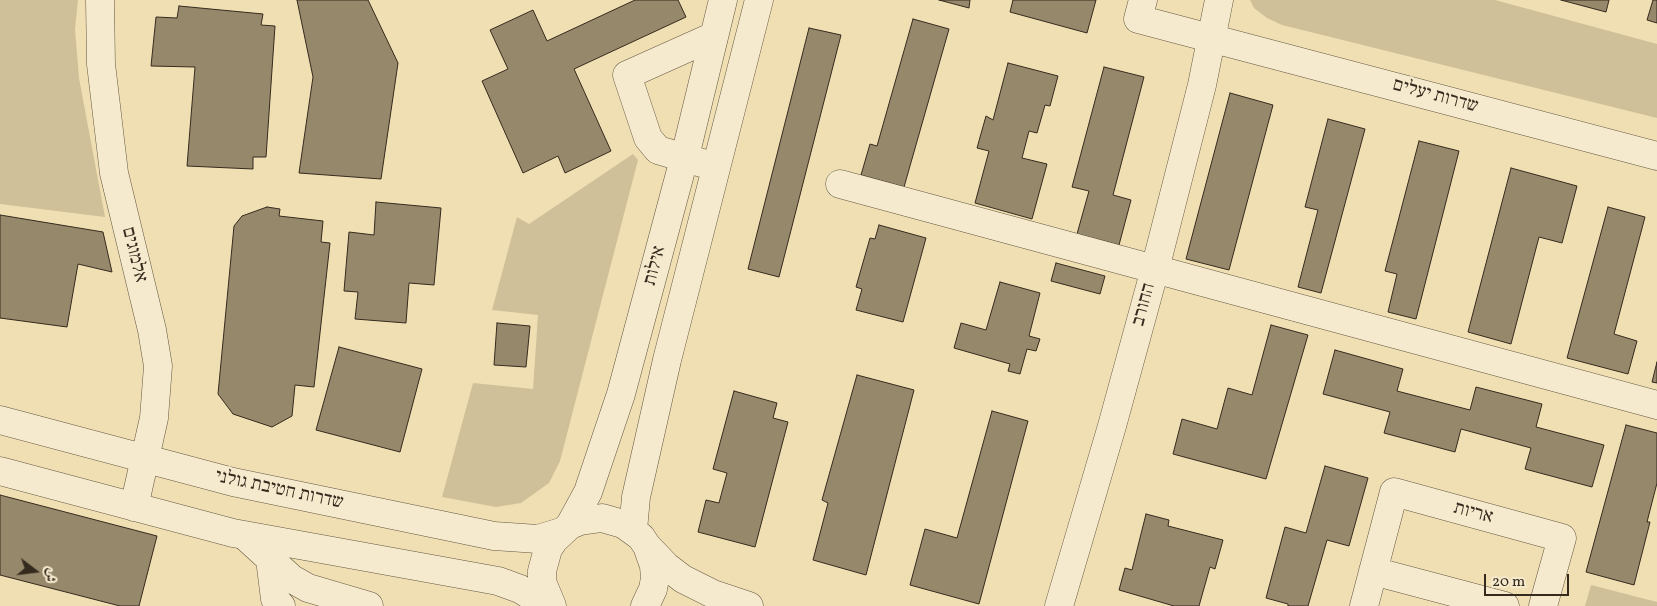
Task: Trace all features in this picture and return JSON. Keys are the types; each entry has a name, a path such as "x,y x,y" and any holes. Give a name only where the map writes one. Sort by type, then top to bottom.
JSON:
{"street":[{"name":"אלמוגים","path":"100,0 101,64 114,173 126,229 152,330 158,366 157,400 146,459 134,507"},
{"name":"אילות","path":"552,606 545,593 542,571 548,549 566,529 588,492 618,402 684,157 723,0"},
{"name":"אילות","path":"645,606 653,589 654,566 640,538 636,497 667,360 759,0"},
{"name":"שדרות יעלים","path":"1143,0 1138,18 1657,156"},
{"name":"החורב","path":"1059,606 1110,433 1155,269 1213,37 1220,0"},
{"path":"714,36 627,74 648,138 658,150 717,168"},
{"path":"840,184 1657,405"},
{"name":"שדרות חטיבת גולני","path":"0,420 255,488 494,536 538,539 566,529 580,521 602,518 613,520 640,538"},
{"path":"0,471 244,535 498,581 520,589 547,606"},
{"name":"אריות","path":"1364,606 1394,492 1562,538 1543,606"},
{"path":"244,535 292,579 308,588 369,606"},
{"path":"640,538 666,566 692,584 749,606"},
{"path":"270,559 275,599 281,606"},
{"path":"1374,571 1505,606"}],"shaded area":[{"path":"0,0 78,0 75,29 79,78 105,217 0,204"},
{"path":"1250,0 1495,0 1657,44 1657,118 1282,25 1267,18 1254,8"},
{"path":"633,154 638,160 560,461 549,483 521,503 496,507 442,497 473,383 533,389 538,315 492,310 517,217 529,224"},
{"path":"1591,585 1657,602 1657,606 1585,606"}],"building":[{"path":"297,0 368,0 398,63 381,179 299,173 313,77"},
{"path":"635,0 678,0 686,17 574,69 611,151 565,173 558,156 523,173 482,81 508,69 490,30 533,10 547,41"},
{"path":"939,0 970,0 969,8"},
{"path":"1013,0 1096,0 1087,33 1010,12"},
{"path":"1561,0 1609,0 1606,12"},
{"path":"1653,0 1657,0 1657,23 1647,20"},
{"path":"179,6 263,14 261,25 275,26 266,157 253,157 253,169 187,166 195,67 151,66 156,17 177,18"},
{"path":"913,19 949,29 904,187 861,175 870,144 877,146"},
{"path":"809,28 841,35 779,277 748,269"},
{"path":"1008,63 1058,76 1050,106 1045,105 1037,133 1029,131 1022,158 1047,164 1032,219 975,203 989,151 977,148 986,116 993,120"},
{"path":"1104,67 1144,77 1113,195 1131,200 1119,245 1077,234 1089,191 1072,187"},
{"path":"1230,93 1273,105 1229,270 1186,259"},
{"path":"1328,119 1365,129 1321,293 1298,287 1318,210 1305,207"},
{"path":"1419,141 1459,151 1416,319 1388,312 1397,274 1385,271"},
{"path":"1511,168 1577,186 1562,243 1539,237 1511,344 1468,332"},
{"path":"376,202 441,208 434,285 409,283 406,323 355,319 358,292 344,291 349,232 374,235"},
{"path":"267,207 280,209 279,216 323,221 321,242 330,243 314,387 295,385 292,416 272,427 233,414 218,394 234,226 242,216"},
{"path":"1608,207 1645,217 1614,334 1637,341 1628,374 1567,358"},
{"path":"0,215 103,232 112,272 78,264 67,327 0,318"},
{"path":"879,225 926,238 903,322 856,310 862,289 856,287 870,238 875,239"},
{"path":"1056,263 1105,276 1100,294 1051,281"},
{"path":"1000,282 1040,293 1029,336 1040,339 1036,351 1027,349 1020,374 1008,371 1010,364 954,348 961,323 986,330"},
{"path":"497,323 530,326 526,367 494,365"},
{"path":"1271,325 1308,335 1266,479 1173,454 1182,419 1217,429 1228,388 1252,395"},
{"path":"339,347 422,369 400,452 316,430"},
{"path":"1335,350 1403,369 1397,391 1470,410 1476,387 1542,404 1536,427 1604,445 1592,487 1525,469 1531,448 1461,429 1455,452 1384,433 1390,412 1323,394"},
{"path":"1657,362 1657,383 1652,382"},
{"path":"857,375 914,390 866,575 813,560 828,503 822,500"},
{"path":"734,391 777,403 773,418 788,422 755,547 698,532 706,500 719,503 727,473 713,469"},
{"path":"992,411 1028,421 979,604 910,585 925,529 957,538"},
{"path":"1626,425 1657,433 1657,483 1647,522 1650,522 1634,585 1586,572"},
{"path":"1325,466 1368,478 1349,546 1327,540 1308,606 1288,606 1288,604 1266,598 1285,527 1306,533"},
{"path":"0,495 157,536 139,606 120,606 0,575"},
{"path":"1146,514 1169,520 1168,526 1223,540 1215,569 1210,567 1199,606 1174,606 1119,590 1125,568 1132,570"}]}
